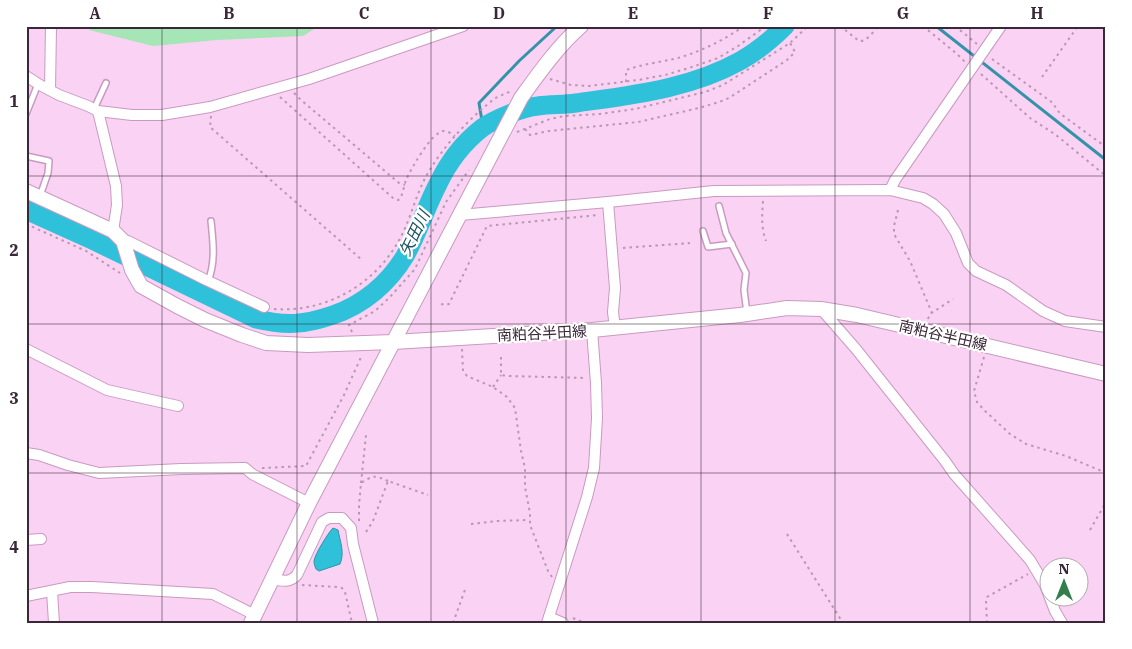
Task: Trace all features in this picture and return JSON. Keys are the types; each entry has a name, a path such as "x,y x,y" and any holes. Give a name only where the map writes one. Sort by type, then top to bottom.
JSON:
{"main road":[{"path":"253,619 309,503 523,94 572,34 581,26"},
{"path":"26,191 112,231 123,241"},
{"name":"南粕谷半田線","path":"123,241 134,273 141,286 176,306 242,335 266,343 308,346 462,338 614,328 787,308 821,309 857,315 1106,374"}],"street":[{"path":"50,90 51,26"},
{"path":"26,76 59,95 96,110 132,115 162,115 210,107 274,89 463,26"},
{"path":"890,190 1001,26"},
{"path":"96,110 116,186 117,205 112,231"},
{"path":"460,215 714,191 890,190 924,198 944,214 956,233 968,263 976,271 1006,285 1043,311 1065,321 1106,327"},
{"path":"608,202 615,288 614,328"},
{"path":"123,241 128,241 264,307"},
{"path":"821,309 856,349 954,474 1030,560 1045,585 1062,623"},
{"path":"563,623 548,620 587,497 594,468 597,418 592,330"},
{"path":"26,349 107,390 178,406"},
{"path":"26,453 100,473 245,468 252,474 309,503"},
{"path":"272,579 286,581 291,580 297,575 322,522 328,518 342,518 351,528 353,544 373,623"},
{"path":"26,540 41,539"},
{"path":"26,596 70,587 213,594 253,619"},
{"path":"52,591 54,623"}],"lane":[{"path":"96,110 106,83"},
{"path":"26,114 38,84"},
{"path":"26,156 49,161 48,173 40,196"},
{"path":"719,206 726,233 746,273 744,290 747,314"},
{"path":"208,281 212,271 213,256 211,221"},
{"path":"703,231 708,247 707,254"},
{"path":"708,247 732,244"}],"path":[{"path":"626,82 626,70 696,52 716,43 744,26"},
{"path":"538,74 571,85 589,86 665,75 718,58 766,26"},
{"path":"503,132 507,136 550,119 636,109 705,92 723,85 790,43 808,26"},
{"path":"840,26 862,41 866,40 878,26"},
{"path":"923,26 974,66 1030,118 1056,135 1106,176"},
{"path":"955,26 984,53 1053,103 1062,115 1106,147"},
{"path":"1042,77 1078,26"},
{"path":"1098,26 1106,32"},
{"path":"525,130 530,135 549,130 622,124 661,117 719,102 729,98 787,60 795,52 790,43"},
{"path":"290,84 301,100 399,183 405,185"},
{"path":"274,89 279,97 393,198 398,200 417,160 434,136 442,131 447,131 455,136"},
{"path":"264,307 293,309 313,306 355,289 374,273 398,243 426,175 462,127 494,99 512,91 523,94"},
{"path":"210,107 212,112 210,127 362,260"},
{"path":"245,468 306,466 344,395 360,357 363,343 355,338 349,325 375,310 389,298 414,269 446,202 456,187 474,166 484,169"},
{"path":"763,191 762,221 766,241"},
{"path":"898,210 894,234 910,261 932,313"},
{"path":"441,304 449,304 487,226 608,214"},
{"path":"26,224 86,251 125,277 134,273"},
{"path":"612,248 690,243"},
{"path":"924,331 930,314 953,299"},
{"path":"462,338 463,371 470,378 493,386 507,397 515,408 525,468 524,487 530,525 548,572 558,588"},
{"path":"987,346 974,391 977,402 984,410 1010,434 1026,444 1054,452 1106,473"},
{"path":"493,386 501,374 501,357"},
{"path":"501,374 596,380"},
{"path":"359,523 366,435"},
{"path":"361,482 372,476 378,477 428,495"},
{"path":"366,532 388,481"},
{"path":"1090,530 1106,502"},
{"path":"471,524 530,520"},
{"path":"787,534 843,623"},
{"path":"987,623 987,597 1036,570"},
{"path":"291,580 295,584 342,588 345,592 352,623"},
{"path":"453,623 466,587"}],"green space":[{"path":"92,26 319,26 303,36 217,40 153,46 89,30"}],"water":[{"path":"333,528 338,530 342,547 340,564 319,571 316,569 314,561 322,544"}],"waterway":[{"path":"483,127 479,103 519,61 557,26"},
{"name":"矢田川","path":"26,210 256,319 277,323 313,321 344,311 365,299 383,284 399,266 410,247 442,176 457,153 482,128 509,114 532,107 571,104 639,94 701,78 721,71 740,61 764,45 785,26"},
{"path":"936,26 1106,160"}]}
